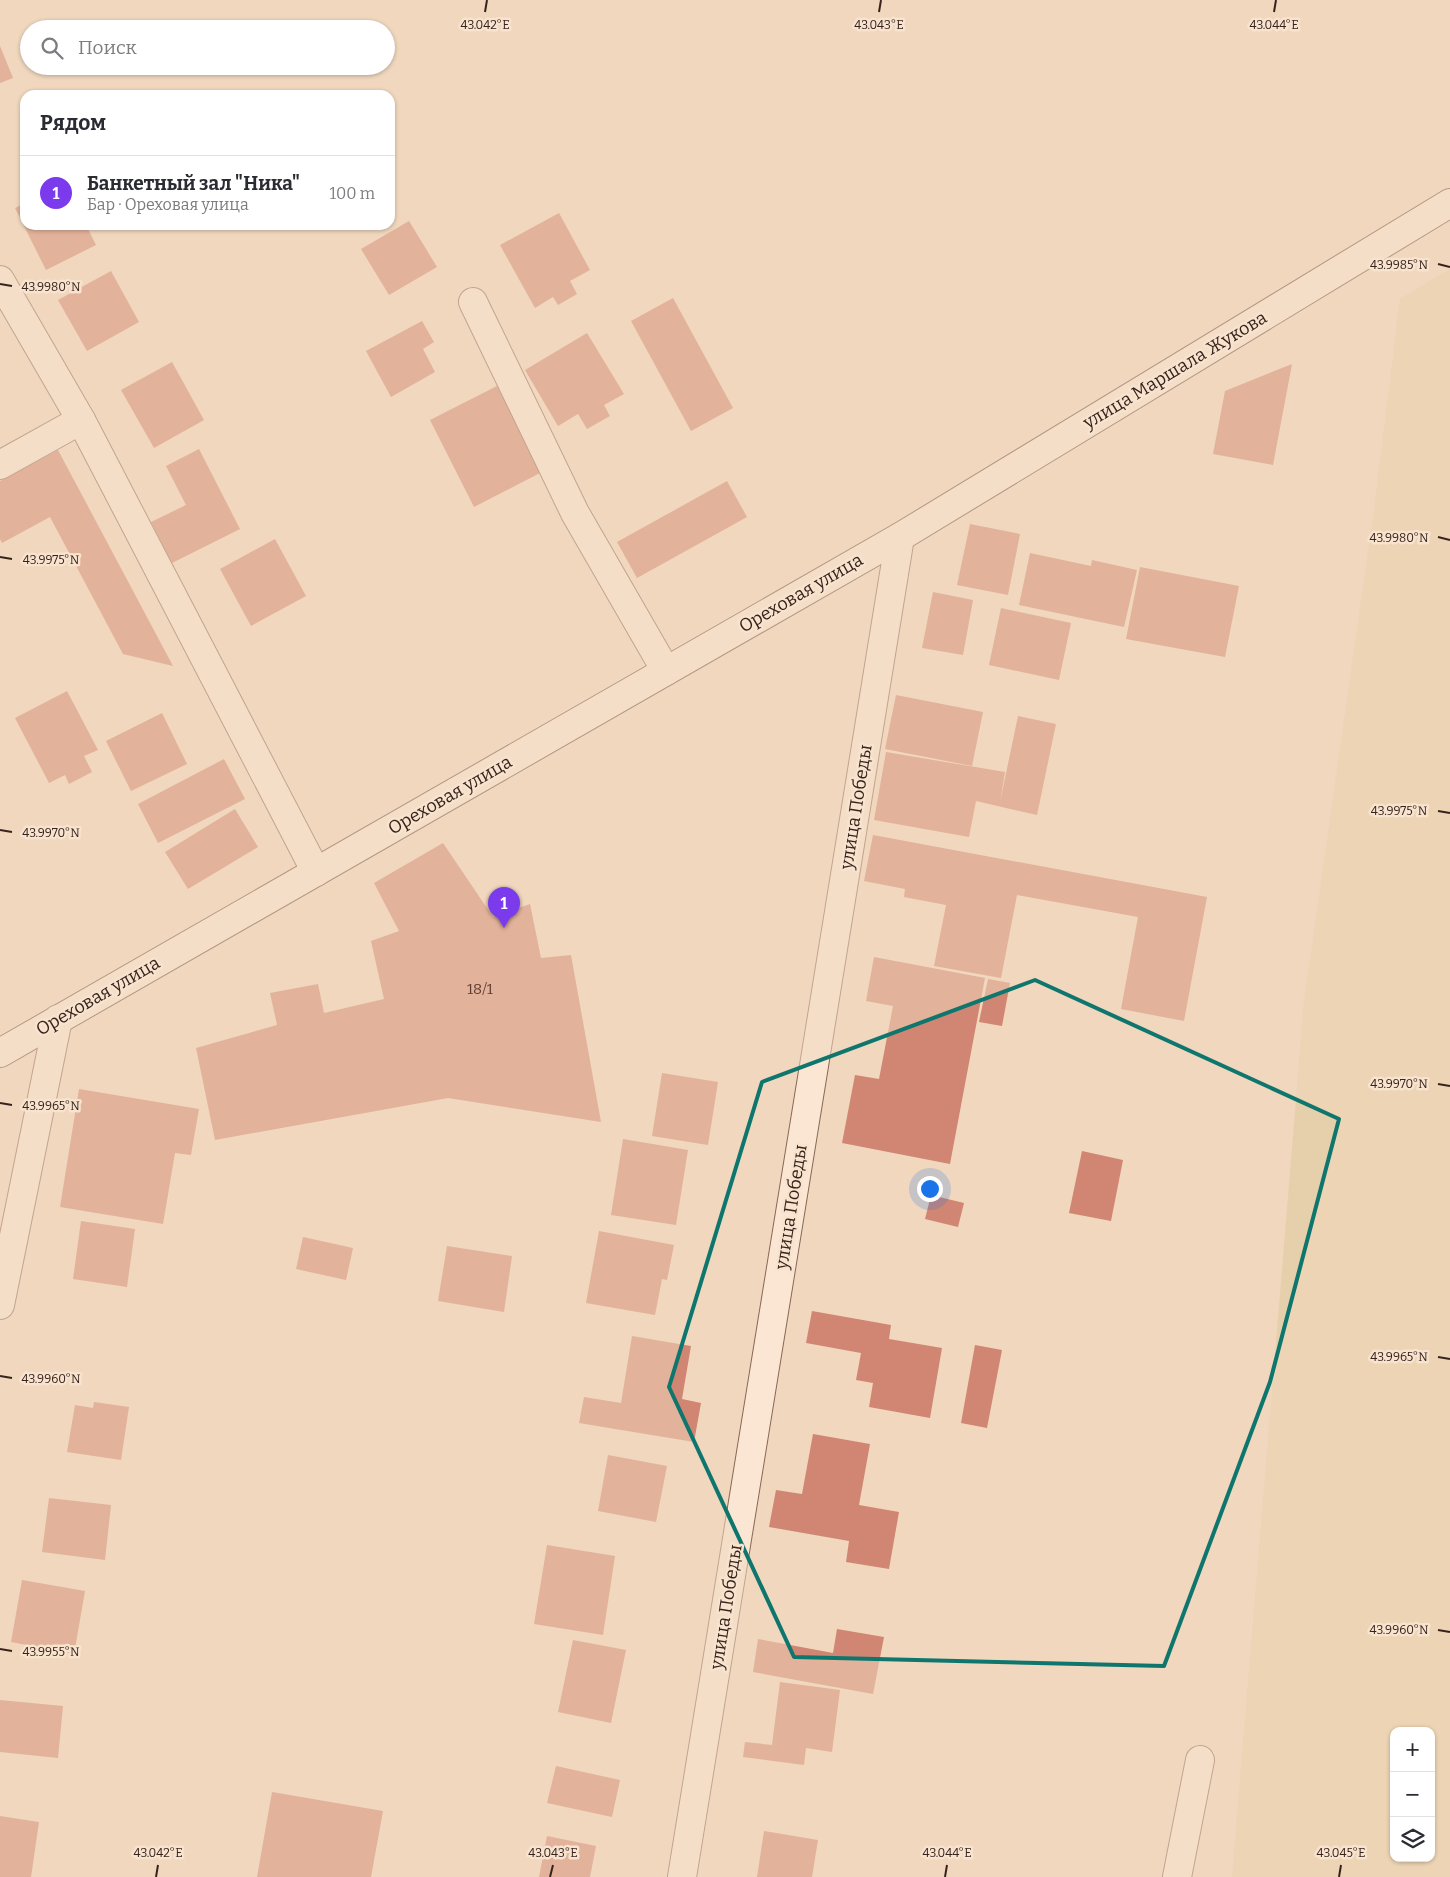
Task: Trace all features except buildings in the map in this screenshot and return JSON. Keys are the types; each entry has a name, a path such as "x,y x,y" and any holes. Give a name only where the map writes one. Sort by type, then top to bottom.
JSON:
{"street":[{"name":"улица Маршала Жукова","path":"900,536 1450,203"},
{"path":"0,280 81,420 316,872"},
{"path":"472,302 575,513 666,671"},
{"path":"0,465 81,420"},
{"name":"Ореховая улица","path":"0,1053 900,536"},
{"name":"улица Победы","path":"682,1877 900,536"},
{"path":"0,1305 58,1019"},
{"path":"1177,1877 1200,1760"}],"highlighted area":[{"path":"1035,980 1339,1119 1270,1382 1164,1666 794,1657 669,1387 762,1082"}],"shaded area":[{"path":"1450,269 1450,1877 1232,1877 1304,1002 1375,502 1400,299"}],"place":[{"name":"Банкетный зал \"Ника\"","path":"504,928"}]}
